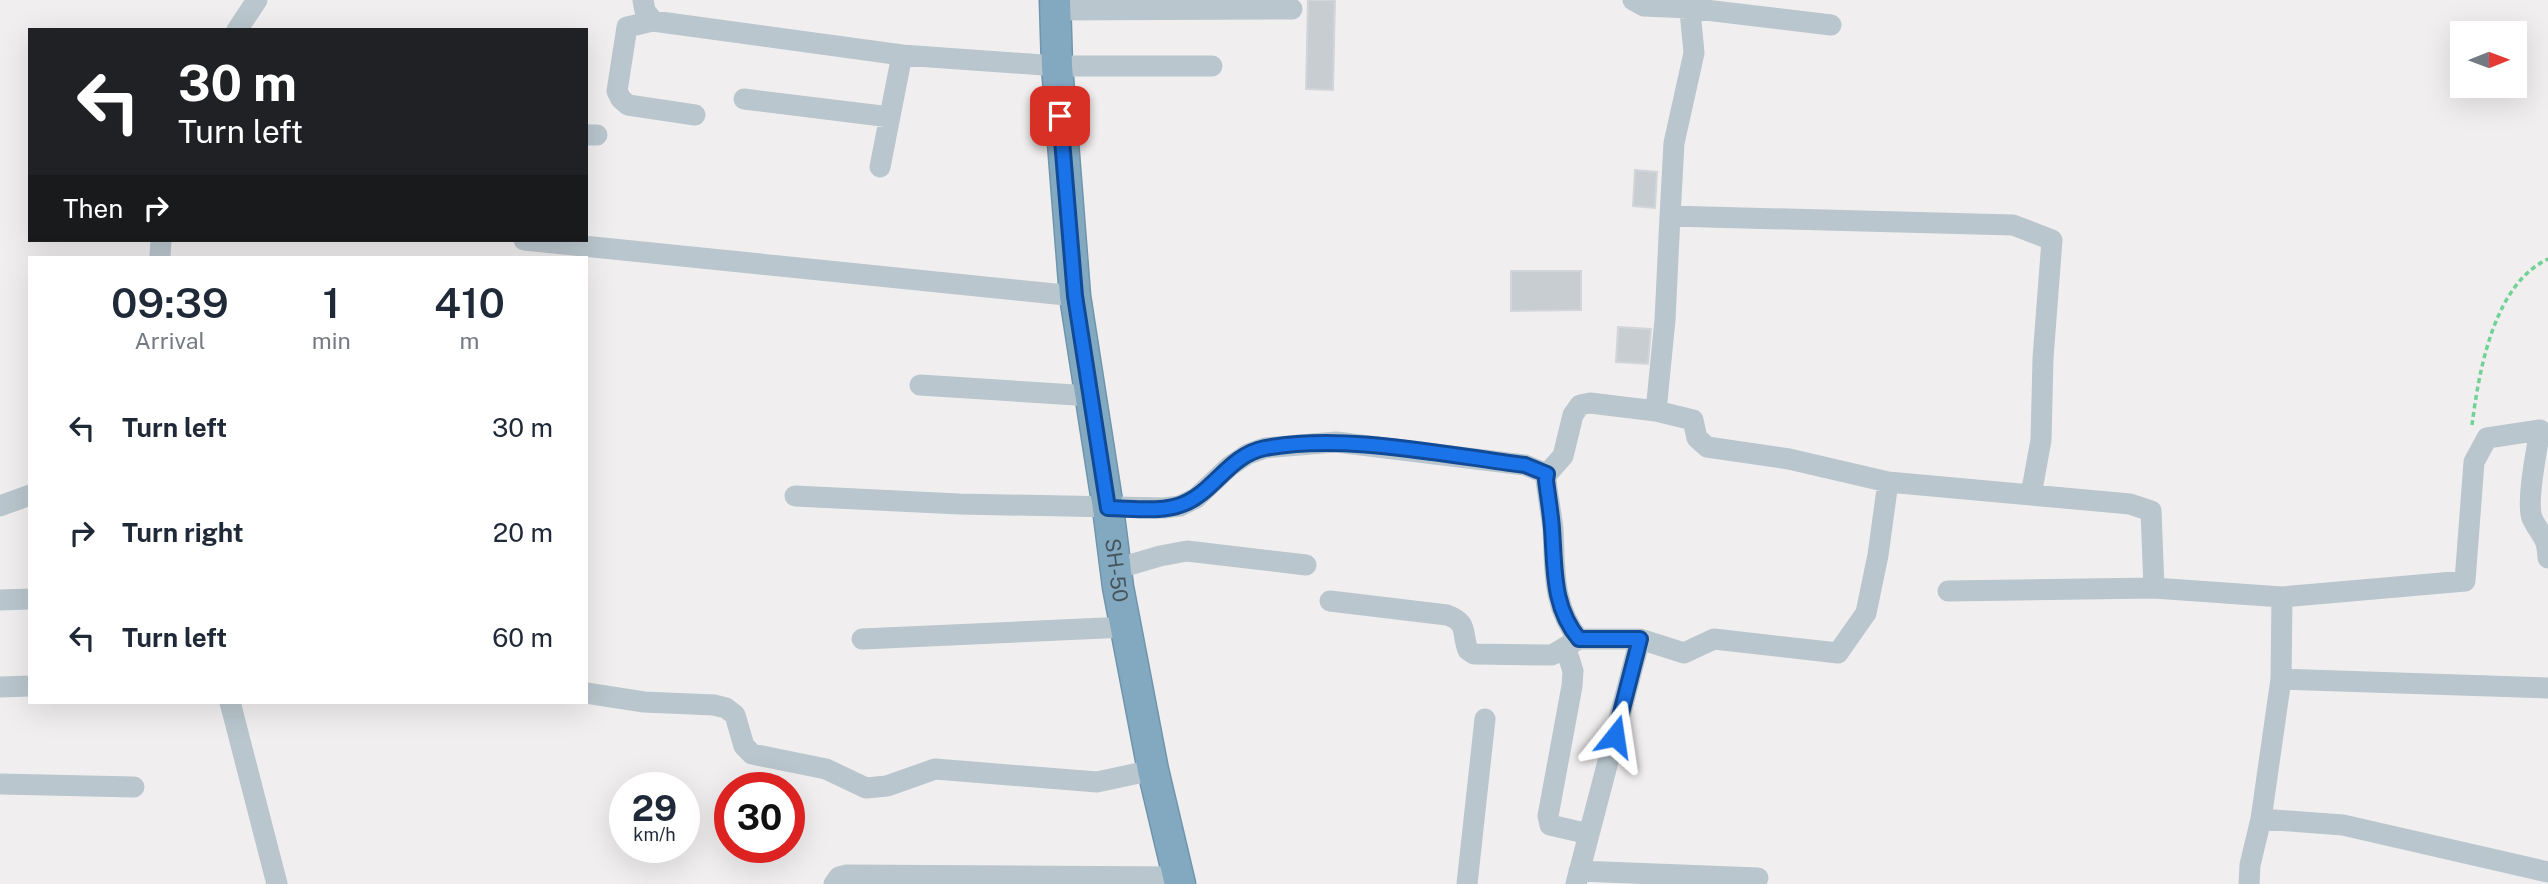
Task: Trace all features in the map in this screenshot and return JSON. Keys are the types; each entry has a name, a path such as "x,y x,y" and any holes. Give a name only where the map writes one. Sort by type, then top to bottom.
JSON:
{"highway":[{"name":"SH-50","path":"1055,5 1057,66 1075,296 1126,626 1153,770 1179,881"}],"street":[{"path":"238,28 257,0"},
{"path":"643,0 645,11 653,21"},
{"path":"1633,0 1644,6 1689,4 1831,25"},
{"path":"1656,411 1665,320 1674,143 1694,53 1689,4"},
{"path":"1055,5 1292,9"},
{"path":"695,115 628,105 621,99 617,91 627,27 653,21 902,55 1057,66 1212,66"},
{"path":"880,167 902,55"},
{"path":"744,99 890,117"},
{"path":"1670,216 2013,225 2052,240 2043,358 2041,440 2031,495"},
{"path":"541,242 1075,296"},
{"path":"920,385 1091,396"},
{"path":"1589,834 1550,825 1549,816 1573,671 1572,644 1555,585 1546,480 1547,474 1563,456 1573,415 1580,405 1590,403 1656,411 1693,421 1697,438 1707,447 1789,459 1888,482 2130,504 2151,511 2154,588"},
{"path":"1948,591 2154,588 2282,597 2465,581 2474,462 2487,438 2540,430 2533,473 2531,516 2547,542 2548,558"},
{"path":"795,496 1108,508 1180,506 1196,498 1230,466 1248,454 1265,448 1336,442 1525,465 1547,474"},
{"path":"1330,601 1457,618 1464,626 1468,650 1474,654 1543,656 1552,655 1572,644 1640,639 1684,653 1714,639 1838,653 1866,613 1878,555 1888,482"},
{"path":"0,506 28,496"},
{"path":"1116,569 1160,555 1187,551 1306,565"},
{"path":"2249,884 2281,679 2282,597"},
{"path":"0,600 28,599"},
{"path":"862,639 1126,626"},
{"path":"1640,639 1578,877 1758,878"},
{"path":"2281,679 2548,688"},
{"path":"0,687 28,686"},
{"path":"588,694 644,702 714,705 726,708 735,715 744,746 752,754 826,769 866,788 887,786 935,769 1097,782 1153,770"},
{"path":"231,704 278,884"},
{"path":"1467,884 1485,719"},
{"path":"0,784 134,787"},
{"path":"2261,819 2343,825 2548,872"},
{"path":"834,884 839,877 846,875 1179,881"}],"path":[{"path":"2474,462 2470,437 2488,344 2508,294 2532,266 2548,259"}],"building":[{"path":"1308,0 1335,0 1333,90 1306,89"},
{"path":"1635,170 1657,172 1655,208 1633,206"},
{"path":"1511,271 1581,271 1581,310 1511,311"},
{"path":"1618,327 1651,329 1648,364 1616,362"}],"route":[{"path":"1060,116 1075,296 1108,508 1180,506 1196,498 1230,466 1248,454 1265,448 1336,442 1525,465 1547,474 1555,585 1573,632 1579,639 1640,639 1615,736"}]}
